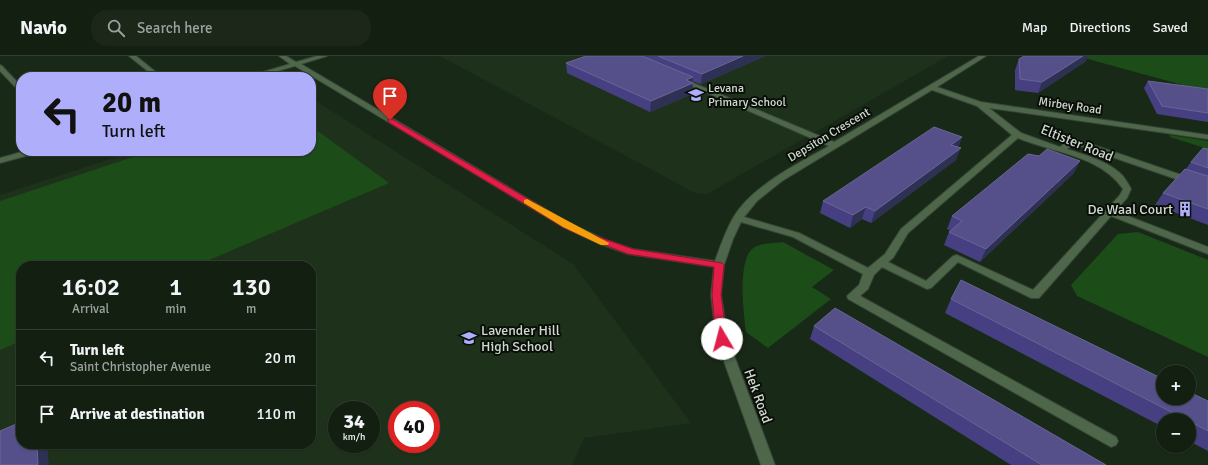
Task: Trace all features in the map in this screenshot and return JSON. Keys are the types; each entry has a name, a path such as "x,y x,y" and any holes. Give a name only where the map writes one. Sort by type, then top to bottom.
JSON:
{"street":[{"path":"132,56 153,72"},
{"path":"282,56 308,72"},
{"path":"267,72 324,56"},
{"name":"Depsiton Crescent","path":"719,265 728,239 738,218 754,199 779,180 834,145 983,56"},
{"path":"0,67 16,85"},
{"path":"316,76 587,236 631,252 719,265"},
{"path":"675,77 834,145"},
{"name":"Mirbey Road","path":"931,87 980,104 1208,137"},
{"name":"Eltister Road","path":"980,104 1017,135 1100,164 1116,174 1124,182 1127,189 1124,196 1109,212"},
{"path":"1017,135 904,231 889,256 869,273 864,287 852,296 1111,441"},
{"path":"1061,150 1073,141 1208,187"},
{"path":"0,161 17,156"},
{"path":"881,263 927,286 957,258 1035,295 1109,212 1208,252"},
{"path":"738,218 796,235 869,273"},
{"name":"Hek Road","path":"719,265 716,295 722,339 768,465"}],"shaded area":[{"name":"Levana Primary School","path":"440,56 948,56 707,194 695,193"},
{"name":"Lavender Hill High School","path":"316,101 573,264 691,423 584,438 572,465 0,465 0,195 120,156 316,156"}],"green space":[{"path":"1077,56 1208,56 1208,92"},
{"path":"316,130 389,183 207,261 16,261 16,343 0,350 0,201 136,156 316,156"},
{"path":"1170,135 1208,141 1208,149 1170,137"},
{"path":"1138,232 1208,260 1208,357 1077,296 1071,285 1118,234"},
{"path":"783,242 834,270 812,287 831,299 768,348 746,332 743,300 743,274 745,262 749,253 755,247"}],"building":[{"path":"586,56 642,56 693,77 686,80 693,83 651,101 566,63"},
{"path":"658,56 743,56 702,74"},
{"path":"1024,56 1083,56 1042,82 1020,79 1019,59"},
{"path":"1148,81 1208,89 1208,113 1162,106"},
{"path":"934,127 962,137 951,145 961,148 875,211 866,207 853,215 823,201"},
{"path":"1203,148 1208,149 1208,168 1191,162"},
{"path":"1047,149 1080,161 986,249 949,232 962,221 952,216 1028,154 1039,156"},
{"path":"1185,169 1208,176 1208,209 1163,193"},
{"path":"961,280 1156,376 1156,404 951,299"},
{"path":"835,308 1106,465 1042,465 814,326"},
{"path":"1196,395 1208,401 1208,431 1196,425 1196,413 1173,413 1158,405 1196,405"},
{"path":"16,424 16,449 37,449 38,465 0,465 0,431"}],"slow traffic":[{"path":"527,202 566,225 604,243"}],"place":[{"name":"Levana Primary School","path":"696,95"},
{"name":"De Waal Court","path":"1185,209"},
{"name":"Lavender Hill High School","path":"469,338"}],"route":[{"path":"390,120 587,236 631,252 719,265 716,295 722,339"}]}
